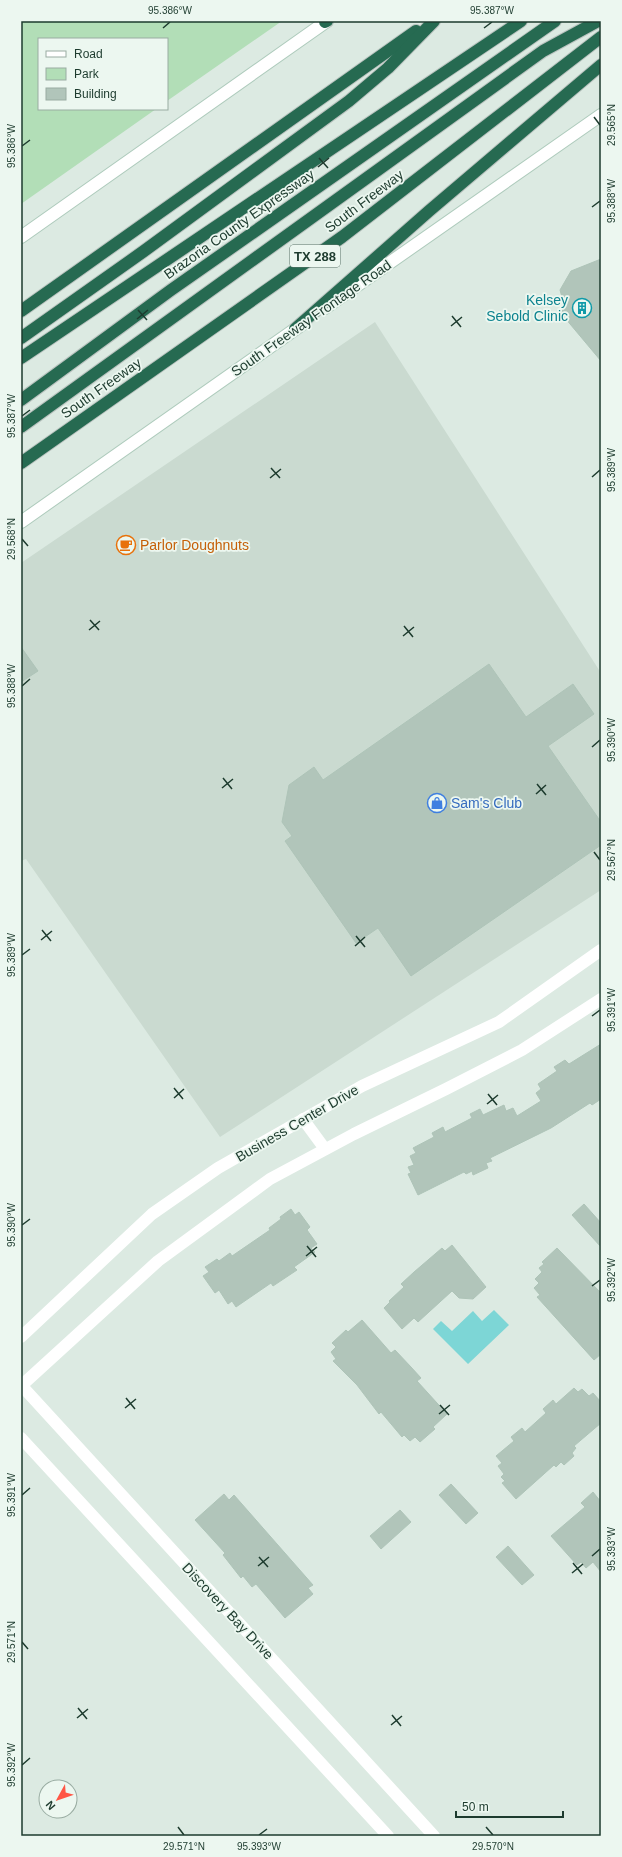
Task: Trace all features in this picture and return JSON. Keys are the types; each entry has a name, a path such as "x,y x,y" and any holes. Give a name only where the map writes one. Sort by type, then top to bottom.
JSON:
{"highway":[{"path":"21,311 430,21"},
{"path":"21,338 144,251 349,101 388,68 434,21"},
{"name":"Brazoria County Expressway","path":"21,358 521,21"},
{"name":"Brazoria County Expressway","path":"21,400 172,290 555,21"},
{"path":"21,427 186,310 543,51 598,21"},
{"name":"South Freeway","path":"21,463 342,237 601,37"},
{"path":"295,330 428,211 601,65"}],"street":[{"path":"21,237 326,21"},
{"name":"South Freeway Frontage Road","path":"21,522 601,115"},
{"name":"Business Center Drive","path":"21,1337 152,1214 218,1168 362,1086 499,1022 601,950"},
{"path":"21,1386 158,1261 270,1180 325,1149 522,1050 601,999"},
{"path":"304,1119 325,1149"},
{"name":"Discovery Bay Drive","path":"21,1386 434,1836"},
{"path":"21,1438 388,1836"}],"shaded area":[{"path":"375,322 601,673 601,890 220,1137 26,859 21,861 21,563"}],"green space":[{"path":"21,21 282,21 168,100 168,38 38,38 38,110 155,110 21,204"}],"water":[{"path":"494,1310 509,1325 468,1364 433,1329 441,1321 452,1331 473,1311 482,1321"}],"building":[{"name":"Kelsey Sebold Clinic","path":"601,259 601,361 560,312 567,304 562,297 560,290 571,271"},
{"path":"21,647 38,671 21,682"},
{"name":"Sam's Club","path":"489,664 526,717 573,684 594,714 548,746 601,822 601,845 411,976 378,928 356,943 285,841 292,836 282,822 289,785 314,767 323,780"},
{"path":"601,1044 601,1099 592,1105 590,1103 551,1128 490,1158 492,1161 486,1163 488,1168 473,1175 472,1171 466,1174 464,1172 418,1195 408,1174 411,1173 408,1167 414,1165 410,1156 416,1153 413,1148 434,1137 432,1133 443,1127 445,1132 472,1118 470,1114 480,1109 483,1115 504,1105 506,1111 513,1108 517,1116 541,1101 536,1093 541,1089 538,1084 557,1071 554,1067 565,1060 569,1064"},
{"path":"584,1204 601,1223 601,1247 572,1215"},
{"path":"291,1209 295,1215 299,1212 310,1227 307,1230 317,1244 311,1248 315,1252 294,1267 297,1270 273,1286 271,1283 236,1307 232,1301 228,1304 219,1290 215,1293 203,1276 209,1272 205,1267 217,1259 219,1261 230,1253 232,1256 270,1230 269,1228 281,1219 280,1217"},
{"path":"452,1245 486,1287 473,1299 459,1298 452,1291 418,1322 414,1318 402,1329 384,1308 390,1302 389,1301 404,1287 401,1284 442,1248 445,1251"},
{"path":"557,1248 601,1293 601,1354 594,1360 537,1297 540,1295 534,1288 539,1283 535,1279 542,1272 539,1268 544,1264 542,1262"},
{"path":"362,1320 391,1353 395,1350 421,1378 417,1381 447,1414 433,1427 435,1429 420,1442 415,1437 410,1441 404,1435 402,1437 381,1412 379,1414 357,1385 333,1361 336,1359 331,1352 336,1347 332,1343 346,1330 348,1332"},
{"path":"574,1388 578,1392 582,1389 589,1396 593,1393 601,1402 601,1423 574,1446 576,1448 572,1453 574,1456 564,1465 561,1462 556,1467 554,1465 516,1499 502,1483 505,1481 501,1477 504,1474 498,1466 502,1463 496,1456 514,1441 511,1437 522,1428 525,1432 546,1413 543,1409 553,1400 556,1404"},
{"path":"451,1484 478,1513 466,1524 439,1495"},
{"path":"593,1492 601,1502 601,1572 593,1562 586,1568 581,1562 577,1565 551,1536 585,1507 581,1503"},
{"path":"224,1494 229,1500 234,1495 313,1585 308,1588 313,1594 285,1618 256,1584 252,1587 243,1576 241,1578 223,1555 225,1553 195,1520"},
{"path":"400,1510 411,1522 381,1549 370,1536"},
{"path":"508,1546 534,1575 522,1585 496,1557"}],"place":[{"name":"Kelsey Sebold Clinic","path":"582,308"},
{"name":"Parlor Doughnuts","path":"126,545"},
{"name":"Sam's Club","path":"437,803"}]}
